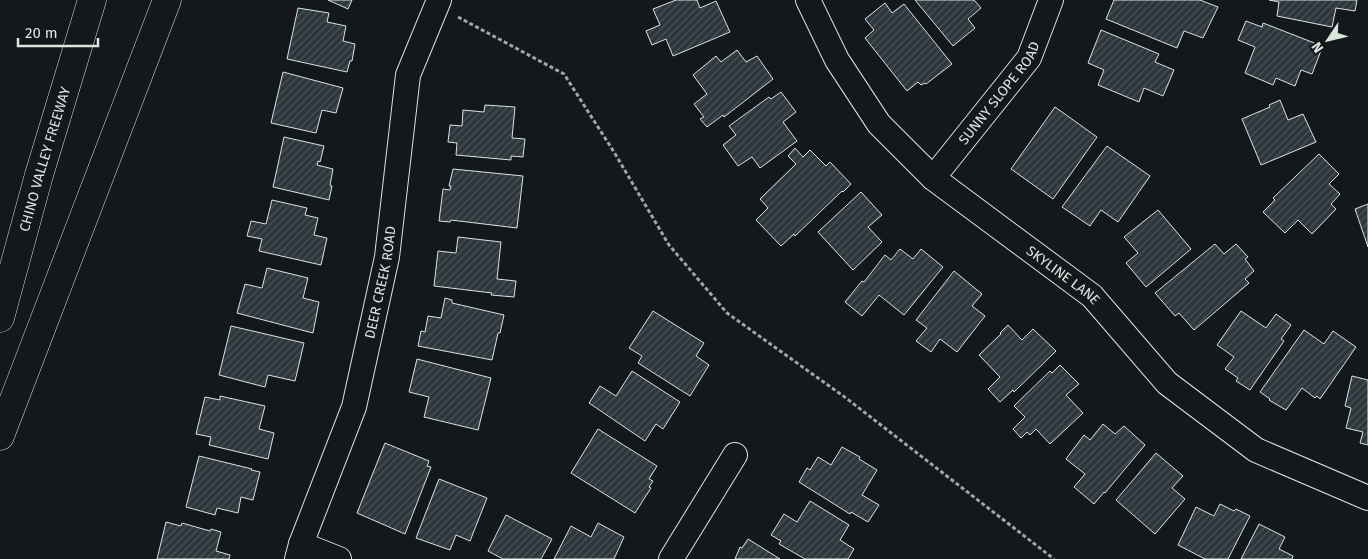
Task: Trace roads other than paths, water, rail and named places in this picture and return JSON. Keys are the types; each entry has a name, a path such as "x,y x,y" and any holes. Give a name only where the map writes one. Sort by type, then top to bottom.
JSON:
{"highway":[{"name":"CHINO VALLEY FREEWAY","path":"0,318 39,175 92,0"},
{"path":"0,436 167,0"}],"street":[{"name":"SKYLINE LANE","path":"808,0 837,60 879,124 933,178 1092,296 1167,382 1256,450 1368,498"},
{"name":"SUNNY SLOPE ROAD","path":"933,178 1029,58 1051,0"},
{"name":"DEER CREEK ROAD","path":"299,552 354,407 387,257 408,75 438,3"},
{"path":"671,559 735,455"},
{"path":"299,552 339,559"}]}
